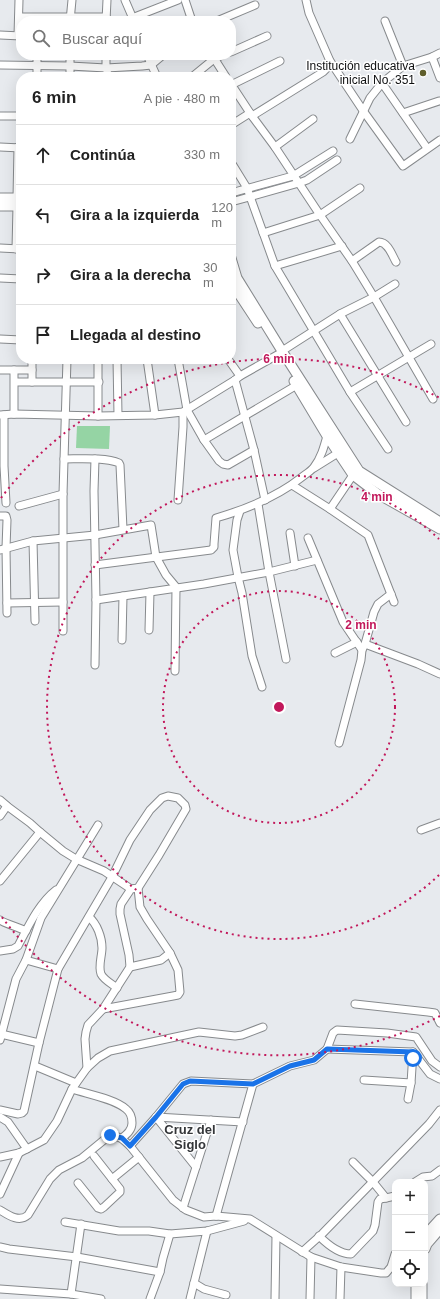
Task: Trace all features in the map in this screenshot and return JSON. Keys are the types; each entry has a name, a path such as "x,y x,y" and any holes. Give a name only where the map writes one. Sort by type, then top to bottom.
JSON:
{"main road":[{"path":"0,198 16,201"},
{"path":"0,206 16,203"},
{"path":"236,275 297,385 338,454 353,475 378,494 440,529"},
{"path":"236,289 280,352 359,471 440,522"},
{"path":"428,1231 440,1219"},
{"path":"428,1243 440,1229"},
{"path":"416,1287 416,1299"},
{"path":"422,1287 422,1299"}],"street":[{"path":"19,0 19,16"},
{"path":"70,16 72,0"},
{"path":"106,0 106,16"},
{"path":"125,0 132,16"},
{"path":"140,16 178,0"},
{"path":"185,0 190,16"},
{"path":"306,0 309,13 330,61 403,166 440,140"},
{"path":"229,16 255,5"},
{"path":"385,21 403,66"},
{"path":"0,35 16,36"},
{"path":"236,50 267,36"},
{"path":"350,139 370,98 382,83 403,66 432,58 440,53"},
{"path":"432,58 440,78"},
{"path":"37,60 37,72"},
{"path":"70,60 70,72"},
{"path":"106,60 107,72"},
{"path":"149,60 154,72"},
{"path":"117,72 151,65 158,60"},
{"path":"197,72 210,60"},
{"path":"215,60 223,72"},
{"path":"236,82 280,61"},
{"path":"236,122 323,72 328,67 330,61"},
{"path":"0,65 70,66 98,72"},
{"path":"382,83 427,148"},
{"path":"236,92 352,261 433,399"},
{"path":"403,113 440,101"},
{"path":"0,116 16,116"},
{"path":"275,147 312,119"},
{"path":"0,147 16,148"},
{"path":"236,191 294,176 333,151"},
{"path":"236,201 307,180 337,160"},
{"path":"236,170 247,188 275,266 350,392 388,449"},
{"path":"263,233 320,215 360,188"},
{"path":"352,261 379,242 382,242 386,245 396,262"},
{"path":"275,266 342,246"},
{"path":"0,248 16,249"},
{"path":"0,278 16,279"},
{"path":"6,503 2,414 98,416 156,415 185,411 340,314 374,297 395,284"},
{"path":"340,314 406,422"},
{"path":"0,339 16,340"},
{"path":"350,392 431,344"},
{"path":"32,364 32,382"},
{"path":"63,631 63,494 67,364"},
{"path":"98,364 98,416"},
{"path":"117,364 118,415"},
{"path":"148,364 156,415"},
{"path":"178,500 185,411 179,364"},
{"path":"231,364 238,378 245,416 265,500"},
{"path":"0,370 32,370"},
{"path":"14,370 14,414"},
{"path":"14,382 99,382"},
{"path":"204,440 297,385"},
{"path":"185,411 219,461 226,465 254,450"},
{"path":"314,468 327,436"},
{"path":"95,565 211,550 214,547 216,518 258,504 292,485 314,468 338,454"},
{"path":"64,459 95,459 117,462 120,465 123,529"},
{"path":"95,459 95,665"},
{"path":"330,509 353,475"},
{"path":"292,485 368,535 394,602"},
{"path":"19,506 63,494"},
{"path":"258,504 269,572 286,659"},
{"path":"240,511 237,520 233,550 242,593 252,656 262,687"},
{"path":"0,516 4,515 7,517 3,549 7,613"},
{"path":"3,549 33,542 95,535 151,525 156,557 166,575 176,587 175,671"},
{"path":"290,533 295,566"},
{"path":"308,538 344,622 357,642 364,647 418,664 440,674"},
{"path":"33,542 35,621"},
{"path":"96,600 204,584 269,572 317,560"},
{"path":"149,630 150,592"},
{"path":"339,743 374,612 378,604 391,594"},
{"path":"122,640 123,596"},
{"path":"7,603 63,602"},
{"path":"336,653 357,642"},
{"path":"0,1110 18,1114 22,1113 24,1110 58,969 112,877 130,840 150,810 162,798 168,796 178,798 185,805 186,809 159,855 121,904 120,914 129,955 130,967 118,988 103,1009 92,1021 86,1032 87,1068"},
{"path":"0,800 63,851 76,859 104,871 112,877 134,888 140,907 170,953 178,970 181,989 178,995 103,1009"},
{"path":"0,816 7,806"},
{"path":"421,830 440,823"},
{"path":"40,1043 1,1037 16,979 26,960 41,918 98,825"},
{"path":"0,881 40,832"},
{"path":"0,951 13,950 18,946 37,913 50,895 59,888"},
{"path":"89,917 96,925 102,947 100,965 101,973 105,980 118,988"},
{"path":"0,920 26,930"},
{"path":"130,967 161,960 170,953"},
{"path":"26,960 58,969"},
{"path":"355,1004 435,1013 440,1023"},
{"path":"0,1157 19,1153 44,1140 57,1121 74,1086 87,1068 98,1058 110,1051 199,1032 235,1036 263,1027"},
{"path":"130,1146 186,1082 253,1084 290,1066 314,1060 327,1049 333,1033 337,1030 413,1036 419,1039 432,1061 440,1067"},
{"path":"327,1049 413,1052"},
{"path":"413,1052 430,1074 440,1080"},
{"path":"408,1100 411,1084 413,1052"},
{"path":"35,1066 74,1086 116,1103 126,1109 131,1115 131,1129 128,1134 122,1138"},
{"path":"364,1080 411,1084"},
{"path":"216,1216 253,1084"},
{"path":"302,1252 373,1182 429,1124 440,1110"},
{"path":"0,1117 8,1122 27,1149"},
{"path":"156,1117 243,1122"},
{"path":"156,1117 196,1167"},
{"path":"183,1208 211,1120"},
{"path":"0,1210 10,1216 21,1219 25,1218 50,1179 59,1170 82,1158 110,1135 122,1138 173,1200 186,1210 204,1217 216,1216 250,1219 311,1258 341,1267 386,1273 392,1264"},
{"path":"0,1194 19,1153"},
{"path":"78,1183 98,1208 104,1207 120,1191 94,1156"},
{"path":"112,1179 139,1157"},
{"path":"354,1162 386,1198"},
{"path":"420,1179 432,1176 440,1170"},
{"path":"319,1236 325,1243 335,1249 352,1254 373,1231 378,1202 380,1199 392,1197"},
{"path":"65,1222 119,1231 149,1231 170,1234 207,1231 250,1219"},
{"path":"71,1294 81,1224"},
{"path":"190,1299 207,1231"},
{"path":"150,1299 160,1272 162,1258 170,1234"},
{"path":"275,1299 276,1236"},
{"path":"0,1247 77,1257 160,1272"},
{"path":"310,1299 311,1258"},
{"path":"340,1299 341,1267"},
{"path":"194,1283 204,1289 226,1295"},
{"path":"0,1289 71,1294 101,1299"}],"green space":[{"path":"77,426 110,426 109,449 76,448"}],"place":[{"name":"Institución educativa inicial No. 351","path":"423,73"}],"district":[{"name":"Cruz del Siglo","path":"190,1136"}],"route":[{"path":"110,1135 122,1138 130,1146 186,1082 253,1084 290,1066 314,1060 327,1049 413,1052 413,1058"}]}
